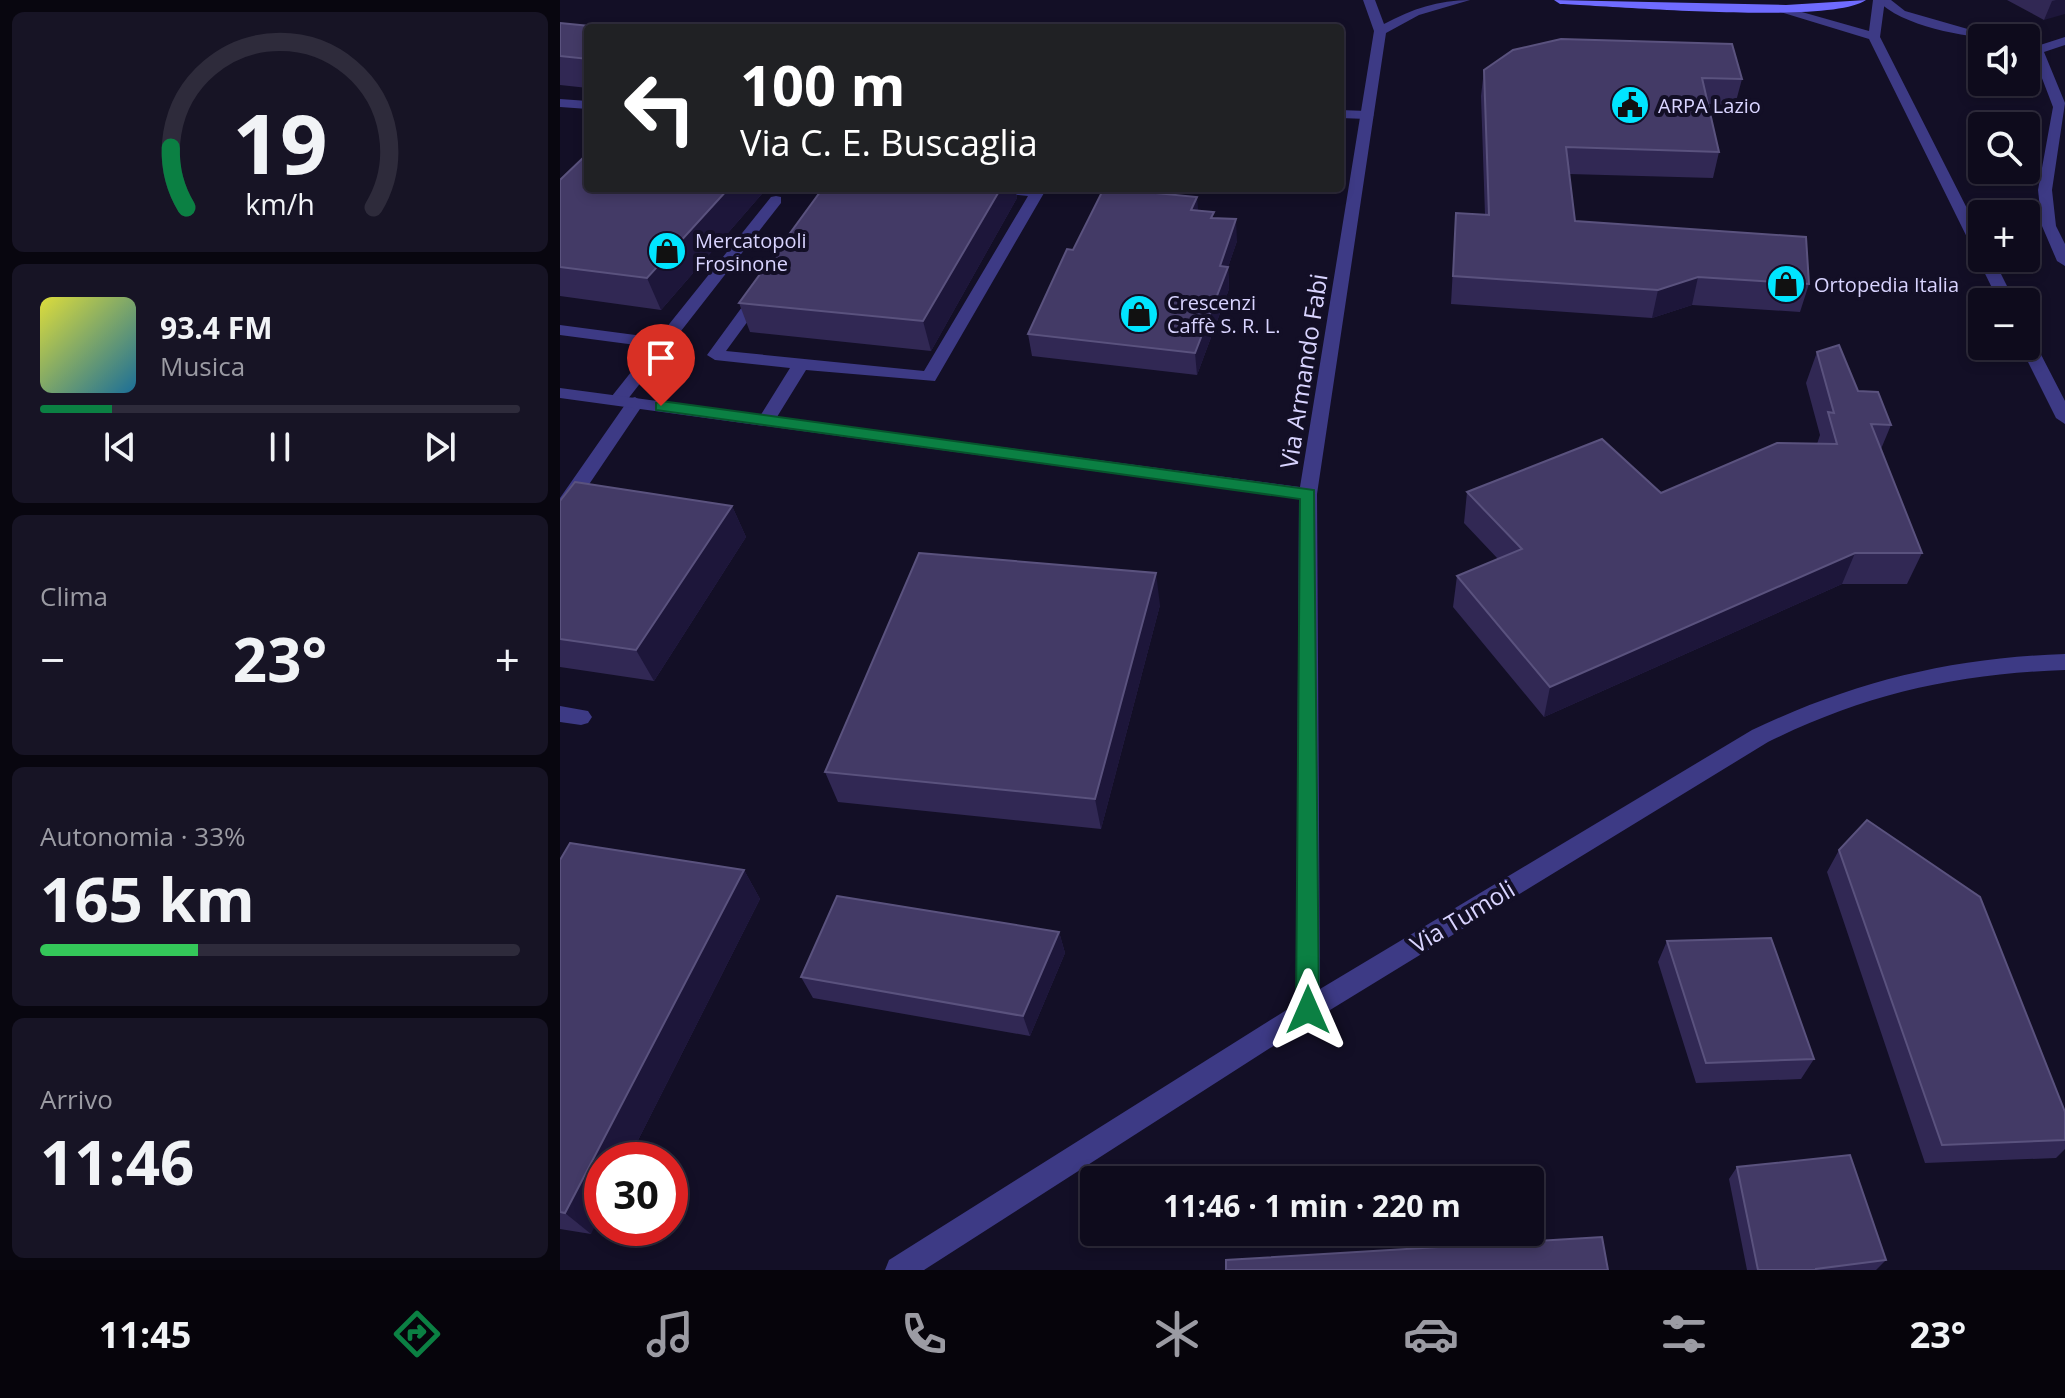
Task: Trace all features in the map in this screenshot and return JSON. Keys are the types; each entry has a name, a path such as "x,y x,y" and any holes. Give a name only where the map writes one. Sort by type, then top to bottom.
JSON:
{"street":[{"name":"Via Armando Fabi","path":"1308,1010 1308,494 1380,31 1370,0"},
{"path":"1380,31 1416,6 1464,0"},
{"path":"1560,0 1634,5 1774,4 1829,7 1860,0"},
{"path":"1968,31 1901,14 1881,0 1874,37 1968,225"},
{"path":"1774,4 1874,37"},
{"path":"2040,46 2065,41"},
{"path":"2040,65 2060,107 2045,190 2049,226 2065,261"},
{"path":"560,103 584,105"},
{"path":"1344,114 1367,115"},
{"path":"2045,190 2065,191"},
{"path":"772,278 715,355 929,377 1037,193 1028,192"},
{"path":"560,512 663,344 776,200"},
{"path":"560,330 663,344"},
{"path":"2036,360 2065,418"},
{"path":"766,421 800,365"},
{"path":"560,393 1308,494"},
{"name":"Via Tumoli","path":"899,1270 1308,1010 1731,752 1789,722 1872,689 1929,674 1993,665 2065,662"}],"building":[{"path":"560,23 584,25 584,59 560,56"},
{"path":"1561,39 1732,44 1742,79 1702,78 1719,152 1566,147 1575,221 1806,237 1809,284 1698,277 1658,290 1453,276 1456,213 1489,215 1484,70 1513,50"},
{"path":"584,157 584,192 725,192 647,278 560,267 560,180"},
{"path":"820,192 999,192 923,321 739,303"},
{"path":"1102,192 1197,197 1191,210 1214,212 1211,218 1236,219 1220,266 1228,267 1195,353 1028,334 1067,249 1073,250"},
{"path":"1839,345 1858,391 1878,392 1891,425 1871,424 1922,553 1855,553 1550,687 1457,576 1522,549 1467,492 1602,439 1661,493 1777,443 1837,444 1828,412 1834,413 1817,352"},
{"path":"575,482 732,506 636,650 560,639 560,501"},
{"path":"919,553 1156,573 1095,799 825,772"},
{"path":"1867,820 1980,897 2065,1112 2065,1140 1942,1145 1839,850"},
{"path":"570,843 744,870 602,1142 584,1142 584,1177 565,1213 560,1212 560,860"},
{"path":"837,896 1059,932 1023,1016 801,977"},
{"path":"1771,938 1814,1059 1706,1063 1667,941"},
{"path":"1850,1155 1886,1260 1816,1270 1758,1270 1737,1167"},
{"path":"1602,1237 1608,1270 1226,1270 1226,1260 1455,1246 1544,1246 1544,1241"}],"place":[{"name":"ARPA Lazio","path":"1630,105"},
{"name":"Mercatopoli Frosinone","path":"667,251"},
{"name":"Ortopedia Italia","path":"1786,284"},
{"name":"Crescenzi Caffè S. R. L.","path":"1139,314"}],"route":[{"path":"661,406 1308,494 1308,1010"}]}
